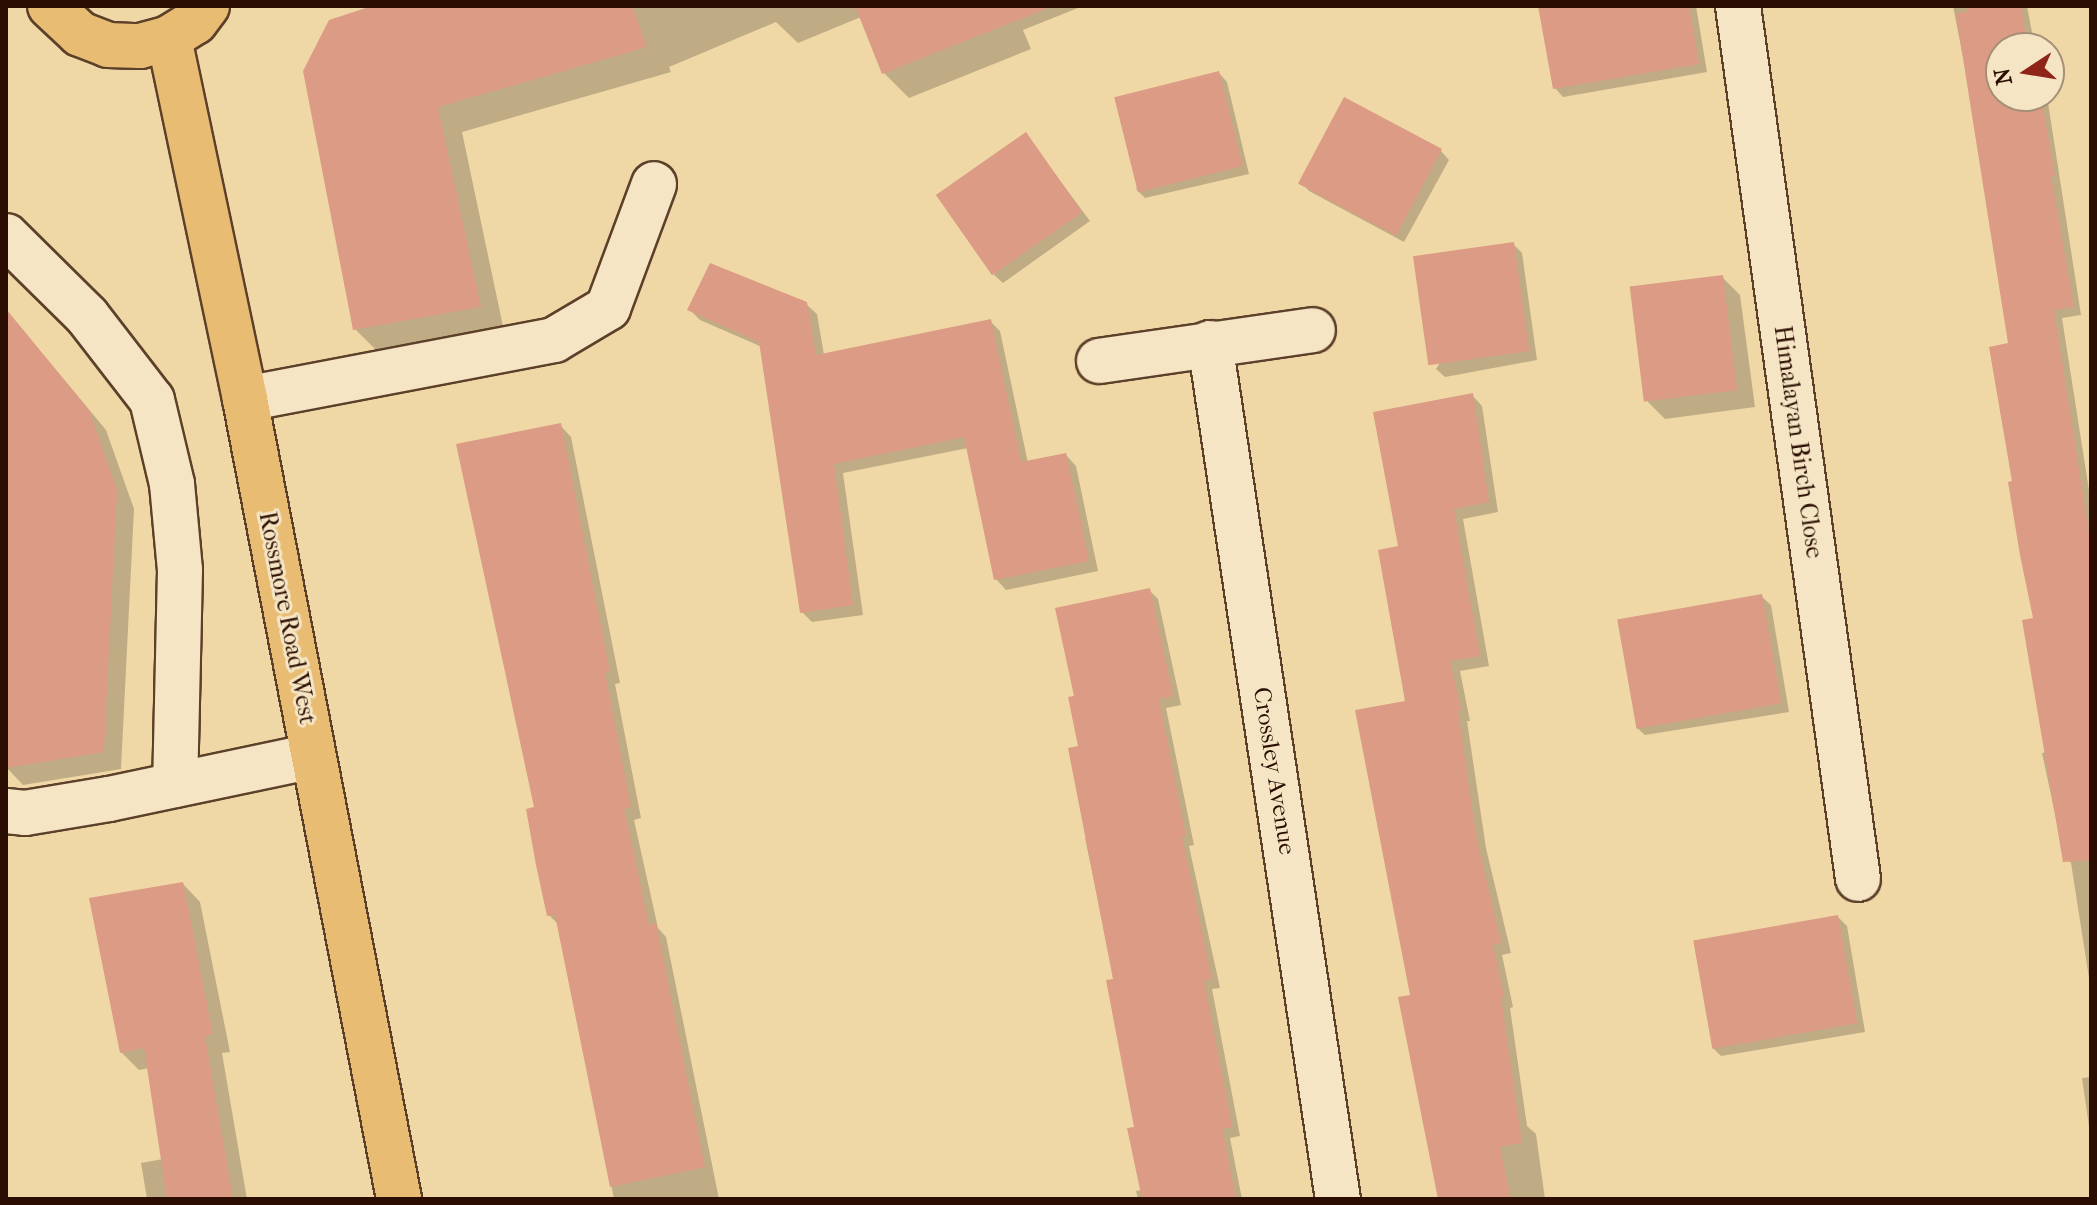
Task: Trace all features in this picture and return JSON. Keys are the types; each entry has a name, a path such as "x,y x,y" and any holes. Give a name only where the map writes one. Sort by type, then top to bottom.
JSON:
{"main road":[{"path":"50,6 80,34 108,45 140,46 169,38 195,22 207,6"},
{"name":"Rossmore Road West","path":"169,38 245,399 399,1199"}],"street":[{"name":"Himalayan Birch Close","path":"1738,6 1858,879"},
{"path":"245,399 554,340 608,308 654,184"},
{"path":"6,236 87,316 152,400 172,484 180,570 175,785"},
{"path":"1099,361 1313,330"},
{"name":"Crossley Avenue","path":"1210,343 1338,1199"},
{"path":"6,811 39,811 313,756"}],"building":[{"path":"372,6 632,6 647,47 438,107 481,307 353,330 303,71 329,20"},
{"path":"855,6 1046,6 1046,9 882,74"},
{"path":"1538,6 1689,6 1699,64 1553,89"},
{"path":"1967,6 2021,6 2025,32 1985,32 1985,112 2044,112 2055,176 2051,176 2074,307 2054,310 2091,546 2091,860 2063,862 2022,620 2033,618 2008,482 2012,481 1989,347 2008,343 1956,14 1968,11"},
{"path":"1219,71 1243,166 1138,192 1114,97"},
{"path":"1344,97 1442,149 1396,236 1298,184"},
{"path":"1026,132 1082,212 992,275 936,195"},
{"path":"1514,242 1529,351 1428,365 1413,256"},
{"path":"710,263 807,302 816,355 991,319 1021,462 1066,453 1089,561 994,580 964,437 834,464 853,605 800,613 759,342 687,310"},
{"path":"1723,275 1737,390 1644,402 1630,286"},
{"path":"6,309 89,410 117,490 104,752 6,768"},
{"path":"1473,393 1489,502 1454,509 1480,656 1450,661 1461,710 1458,711 1476,836 1501,943 1493,945 1504,997 1501,998 1522,1143 1500,1147 1511,1199 1438,1199 1398,997 1410,995 1355,710 1405,701 1378,550 1398,546 1373,412"},
{"path":"561,423 610,672 605,673 631,807 624,809 649,925 656,923 705,1167 610,1187 555,915 547,916 536,865 526,809 534,807 456,444"},
{"path":"1150,588 1173,696 1159,699 1186,836 1182,837 1212,979 1204,981 1232,1127 1222,1129 1236,1199 1142,1199 1127,1128 1134,1127 1106,980 1113,979 1068,748 1078,746 1068,697 1074,696 1055,608"},
{"path":"1762,594 1781,703 1637,729 1617,620"},
{"path":"183,882 213,1034 205,1036 233,1199 167,1199 144,1048 120,1053 89,898"},
{"path":"1838,915 1857,1023 1712,1049 1693,941"}]}
